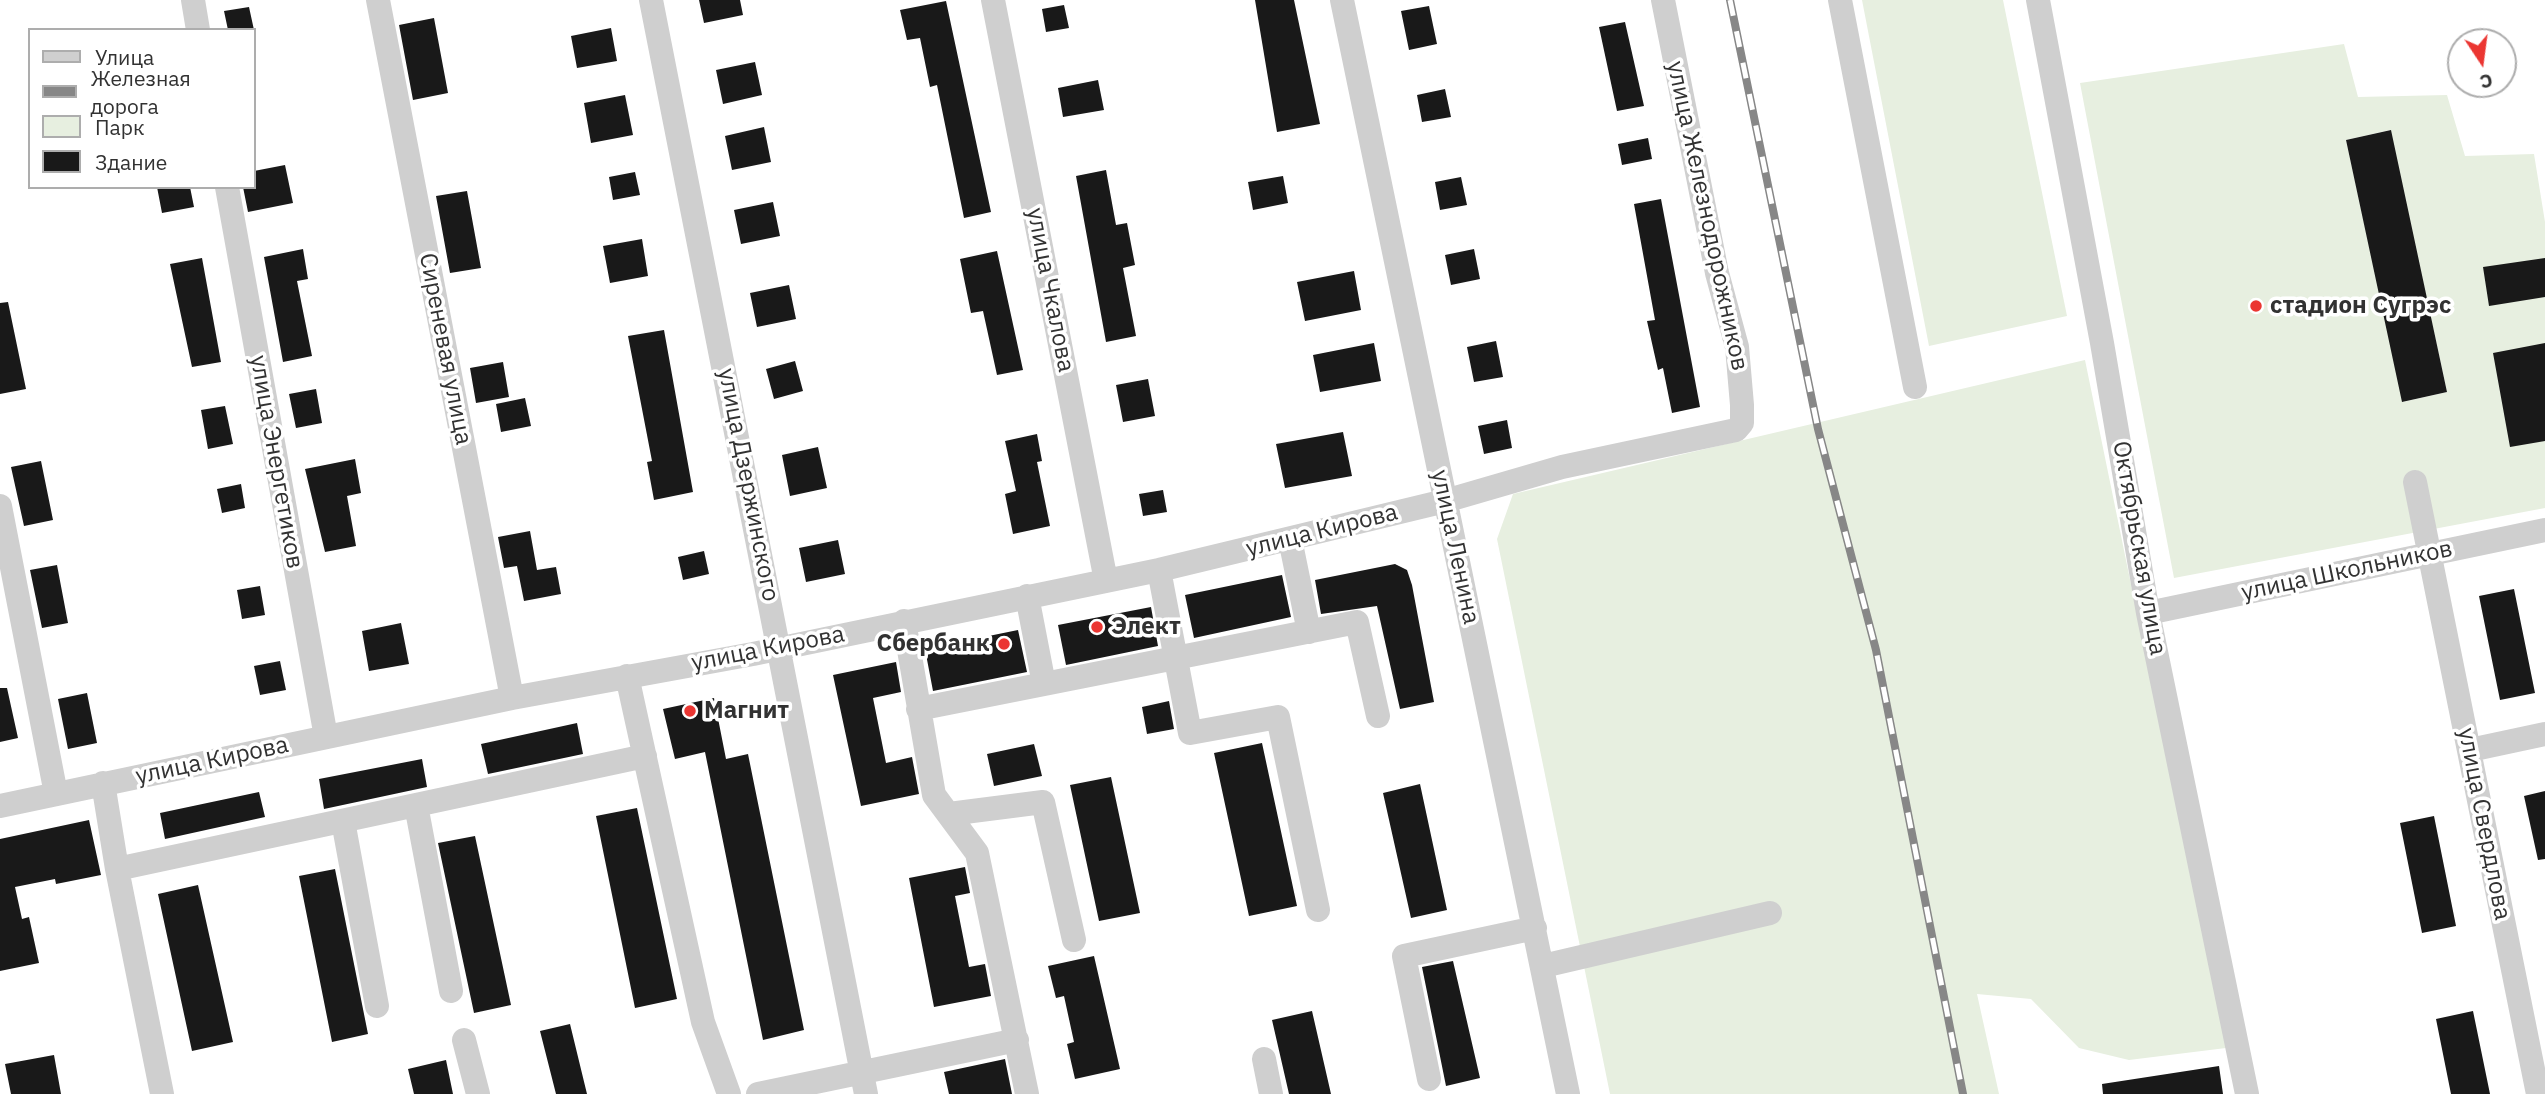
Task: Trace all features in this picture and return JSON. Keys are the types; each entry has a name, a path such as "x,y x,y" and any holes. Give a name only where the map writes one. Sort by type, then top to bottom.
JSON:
{"street":[{"path":"193,0 198,28"},
{"name":"Сиреневая улица","path":"378,0 512,698"},
{"name":"улица Дзержинского","path":"651,0 780,648 863,1084"},
{"name":"улица Чкалова","path":"993,0 1106,581"},
{"name":"улица Ленина","path":"1342,0 1568,1094"},
{"name":"улица Железнодорожников","path":"1663,0 1717,273 1737,347 1742,416 1736,430"},
{"path":"1840,0 1915,387"},
{"name":"Октябрьская улица","path":"2038,0 2102,343 2148,613 2247,1094"},
{"name":"улица Энергетиков","path":"227,189 326,737"},
{"name":"улица Кирова","path":"0,806 512,698 780,648 1159,570 1445,501 1562,467 1736,430"},
{"name":"улица Свердлова","path":"2415,482 2538,1094"},
{"path":"0,506 56,794"},
{"name":"улица Школьников","path":"2148,613 2545,530"},
{"path":"1290,539 1309,632"},
{"path":"1159,570 1190,733 1278,717 1318,910"},
{"path":"1027,596 1044,684"},
{"path":"904,621 934,794 977,853 1027,1094"},
{"path":"918,709 1357,622 1378,716"},
{"path":"627,676 703,1022 729,1094"},
{"path":"2470,750 2545,734"},
{"path":"117,869 645,756"},
{"path":"103,783 117,869 162,1094"},
{"path":"949,814 1043,802 1074,940"},
{"path":"416,805 451,991"},
{"path":"343,821 377,1006"},
{"path":"1543,966 1770,913"},
{"path":"1429,1079 1404,956 1535,928"},
{"path":"464,1040 478,1094"},
{"path":"758,1094 863,1084 1017,1040"},
{"path":"1264,1059 1272,1094"}],"green space":[{"path":"1862,0 2003,0 2067,316 1929,346"},
{"path":"2344,44 2358,97 2447,95 2465,156 2534,154 2545,222 2545,508 2174,578 2080,83","holes":["2390,130 2447,392 2403,402 2346,140"]},
{"path":"2085,360 2226,1048 2129,1060 2079,1048 2031,999 1977,994 1999,1094 1610,1094 1497,539 1513,494"}],"building":[{"path":"699,0 740,0 743,15 704,23"},
{"path":"1255,0 1294,0 1320,124 1277,132"},
{"path":"946,1 991,212 964,218 937,85 930,87 920,38 907,40 900,10"},
{"path":"1064,5 1069,28 1046,32 1042,9"},
{"path":"1429,6 1437,44 1409,50 1401,11"},
{"path":"249,7 254,28 228,28 224,11"},
{"path":"434,18 448,93 413,100 399,25"},
{"path":"1625,22 1644,106 1617,111 1599,27"},
{"path":"611,28 617,61 577,68 571,36"},
{"path":"755,62 762,95 723,104 716,70"},
{"path":"1098,80 1104,110 1063,117 1058,88"},
{"path":"1445,89 1451,117 1422,122 1417,95"},
{"path":"625,95 633,135 591,143 584,103"},
{"path":"764,127 771,162 732,170 725,136"},
{"path":"2391,130 2447,392 2402,402 2346,140"},
{"path":"1648,138 1652,159 1622,165 1618,144"},
{"path":"285,165 293,203 248,212 243,189 256,189 256,171"},
{"path":"1106,170 1116,225 1127,223 1135,265 1123,268 1136,336 1106,342 1076,176"},
{"path":"635,172 640,195 613,200 609,177"},
{"path":"1283,176 1288,203 1253,210 1248,182"},
{"path":"1461,177 1467,205 1440,210 1435,182"},
{"path":"157,189 190,189 194,207 162,213"},
{"path":"467,191 481,268 450,273 436,196"},
{"path":"1661,199 1700,407 1672,413 1663,368 1658,370 1647,321 1655,320 1634,204"},
{"path":"773,202 780,236 741,244 734,210"},
{"path":"642,239 648,276 610,283 603,246"},
{"path":"303,249 308,279 297,281 312,356 283,362 264,257"},
{"path":"1474,249 1480,279 1451,285 1445,255"},
{"path":"997,251 1023,370 997,375 983,311 971,313 960,259"},
{"path":"202,258 221,362 192,367 170,264"},
{"path":"2545,258 2545,297 2489,306 2483,267"},
{"path":"1354,271 1361,310 1305,321 1297,282"},
{"path":"789,285 796,319 757,327 750,293"},
{"path":"8,302 26,389 0,394 0,303"},
{"path":"664,330 693,492 654,500 647,462 652,461 628,336"},
{"path":"1496,341 1503,377 1474,382 1467,347"},
{"path":"1374,343 1381,381 1320,392 1313,355"},
{"path":"2545,343 2545,441 2510,447 2493,353"},
{"path":"795,361 803,391 774,399 766,369"},
{"path":"503,362 509,397 476,403 470,368"},
{"path":"1148,379 1155,416 1123,422 1116,385"},
{"path":"316,389 322,423 296,428 289,394"},
{"path":"525,398 531,426 501,432 496,404"},
{"path":"225,406 233,444 208,449 201,410"},
{"path":"1507,420 1512,448 1484,454 1478,426"},
{"path":"1343,432 1352,476 1285,488 1276,444"},
{"path":"1037,434 1042,461 1037,462 1050,526 1013,534 1005,494 1016,491 1005,441"},
{"path":"818,447 827,488 790,496 782,455"},
{"path":"355,459 361,493 347,496 356,546 325,552 305,469"},
{"path":"41,461 53,520 24,526 11,467"},
{"path":"241,484 245,508 222,513 217,489"},
{"path":"1163,490 1167,512 1143,516 1139,494"},
{"path":"530,531 537,570 556,567 561,594 524,601 517,566 504,568 498,537"},
{"path":"838,540 845,574 806,582 799,548"},
{"path":"704,551 709,574 683,580 678,557"},
{"path":"1395,564 1407,570 1412,585 1434,702 1400,709 1377,606 1321,614 1315,580"},
{"path":"57,565 68,623 42,628 30,570"},
{"path":"1282,575 1291,617 1194,638 1185,595"},
{"path":"260,586 265,615 242,619 237,590"},
{"path":"2514,589 2535,693 2500,700 2479,596"},
{"path":"1151,607 1158,646 1066,665 1058,625"},
{"path":"401,623 409,664 369,671 362,631"},
{"path":"1018,630 1027,672 933,691 925,649"},
{"path":"280,661 286,690 260,695 254,666"},
{"path":"896,662 901,692 873,698 886,763 912,757 919,794 861,806 833,675"},
{"path":"0,688 7,688 18,738 0,742"},
{"path":"87,693 97,743 68,749 58,699"},
{"path":"714,698 726,759 748,754 804,1030 763,1040 705,752 675,759 663,709"},
{"path":"1169,701 1174,729 1147,734 1142,707"},
{"path":"577,723 583,754 488,774 481,744"},
{"path":"1262,743 1297,906 1249,916 1214,753"},
{"path":"1034,744 1042,776 994,786 987,754"},
{"path":"422,759 427,787 324,809 319,779"},
{"path":"1111,777 1140,913 1099,921 1070,785"},
{"path":"1420,784 1447,910 1411,918 1383,793"},
{"path":"2545,791 2545,859 2538,860 2524,796"},
{"path":"259,792 265,817 165,839 160,813"},
{"path":"637,808 677,999 635,1008 596,816"},
{"path":"2434,816 2456,926 2422,933 2400,823"},
{"path":"89,820 101,875 56,884 55,879 15,887 22,919 29,917 39,963 0,971 0,839"},
{"path":"475,836 511,1005 474,1013 438,843"},
{"path":"965,867 970,893 955,896 969,967 985,964 991,996 934,1007 909,878"},
{"path":"335,869 368,1034 332,1042 299,876"},
{"path":"198,885 233,1042 192,1051 158,894"},
{"path":"1094,956 1120,1069 1075,1079 1067,1044 1074,1042 1064,996 1056,998 1048,966"},
{"path":"1453,961 1480,1078 1446,1086 1422,967"},
{"path":"1312,1011 1331,1094 1289,1094 1272,1020"},
{"path":"2473,1011 2490,1094 2451,1094 2436,1019"},
{"path":"570,1024 587,1094 556,1094 540,1031"},
{"path":"54,1055 61,1094 11,1094 5,1064"},
{"path":"1005,1059 1012,1094 949,1094 944,1072"},
{"path":"446,1060 453,1094 414,1094 408,1069"},
{"path":"2219,1066 2223,1094 2103,1094 2102,1084"}],"railway":[{"path":"1730,0 1818,429 1876,650 1963,1094"}],"place":[{"name":"стадион Сугрэс","path":"2256,306"},
{"name":"Элект","path":"1097,627"},
{"name":"Сбербанк","path":"1004,644"},
{"name":"Магнит","path":"690,711"}]}
